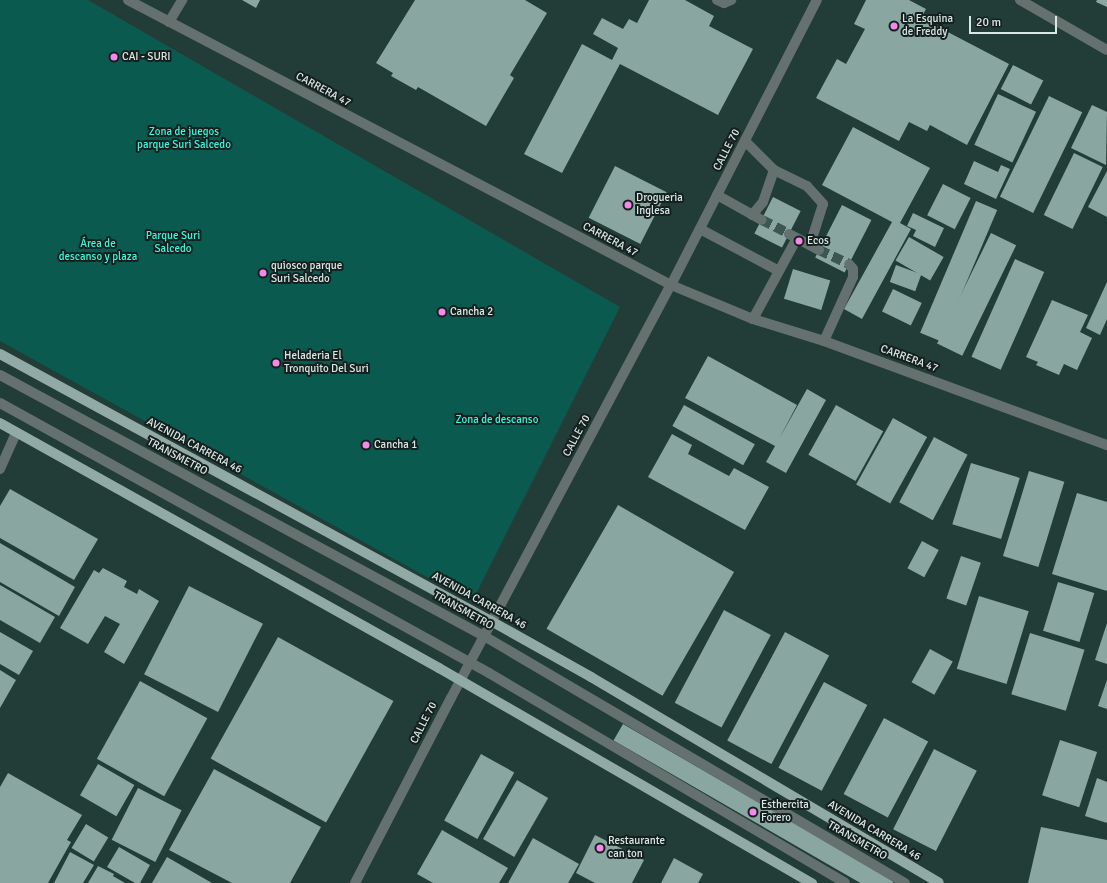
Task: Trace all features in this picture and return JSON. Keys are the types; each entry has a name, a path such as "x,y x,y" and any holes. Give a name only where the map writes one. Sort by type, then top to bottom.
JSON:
{"main road":[{"name":"AVENIDA CARRERA 46","path":"0,354 591,677 939,883"},
{"path":"0,424 460,680 812,883"}],"street":[{"name":"CARRERA 47","path":"128,0 671,285 753,319 824,341 1107,445"},
{"path":"168,22 182,0"},
{"path":"716,0 724,3 730,0"},
{"name":"CALLE 70","path":"355,883 491,621 671,285 817,0"},
{"path":"1020,0 1107,50"},
{"path":"745,141 774,170 806,186 823,204 810,245"},
{"path":"752,215 763,202 774,170"},
{"path":"717,195 762,220"},
{"path":"700,229 779,272"},
{"path":"753,319 779,272 793,236 820,250"},
{"path":"824,341 853,277 853,269 849,264"},
{"name":"TRANSMETRO","path":"0,375 484,636 905,883"},
{"path":"0,403 470,662 845,883"},
{"path":"0,469 16,433"}],"green space":[{"name":"Parque Suri Salcedo","path":"0,0 88,0 620,307 472,602 0,341"}],"building":[{"path":"242,0 260,0 256,8"},
{"path":"415,0 525,0 547,13 510,75 514,78 486,126 418,87 416,90 391,76 393,73 376,63"},
{"path":"649,0 685,0 714,16 709,26 753,49 718,115 620,64 562,173 524,154 582,44 612,60 618,48 593,34 602,18 623,29 629,19 637,23"},
{"path":"866,0 909,0 926,9 921,18 1009,64 967,145 930,125 927,131 909,122 899,141 816,98 837,59 846,64 865,29 854,24"},
{"path":"1097,0 1107,0 1107,7 1096,2"},
{"path":"1013,65 1043,80 1031,104 1001,89"},
{"path":"998,94 1036,112 1012,163 974,145"},
{"path":"1049,96 1082,112 1033,213 1000,197"},
{"path":"1092,105 1107,112 1106,165 1071,148"},
{"path":"853,127 930,168 900,223 911,229 862,319 844,309 892,222 822,185"},
{"path":"1074,153 1103,167 1073,229 1044,215"},
{"path":"974,161 998,172 1001,165 1010,169 996,199 964,184"},
{"name":"Drogueria Inglesa","path":"615,166 667,192 640,244 589,218"},
{"path":"1107,171 1107,217 1088,207"},
{"path":"943,184 971,198 955,229 927,215"},
{"path":"773,197 801,211 782,248 754,234"},
{"path":"976,201 997,210 941,342 920,333"},
{"path":"842,205 871,220 845,273 815,258"},
{"path":"913,213 944,228 935,247 913,236 916,230 907,226"},
{"path":"991,233 1016,245 962,356 937,344"},
{"path":"909,237 944,257 930,280 896,260"},
{"path":"1015,259 1044,272 1001,370 971,357"},
{"path":"896,265 921,274 915,291 890,282"},
{"path":"793,269 830,280 821,310 784,299"},
{"path":"1107,282 1107,319 1100,335 1086,328"},
{"path":"893,289 922,303 911,325 882,311"},
{"path":"1052,300 1088,315 1080,332 1092,338 1077,370 1064,364 1059,375 1036,365 1038,362 1026,357"},
{"path":"708,356 797,405 779,439 807,389 826,400 786,473 766,462 775,446 685,398"},
{"path":"684,405 755,444 743,465 672,426"},
{"path":"836,405 883,431 856,481 808,455"},
{"path":"893,418 927,437 890,503 856,484"},
{"path":"672,434 692,445 688,454 729,476 734,468 769,487 745,530 648,477"},
{"path":"934,437 968,455 933,520 899,502"},
{"path":"971,463 1020,478 1001,539 952,524"},
{"path":"1029,471 1064,482 1038,567 1003,556"},
{"path":"10,489 98,539 74,580 0,538 0,506"},
{"path":"1077,493 1107,502 1107,591 1052,574"},
{"path":"618,505 734,572 663,696 546,629"},
{"path":"922,541 939,550 924,577 907,568"},
{"path":"0,543 75,587 59,616 0,582"},
{"path":"961,556 981,563 966,605 946,599"},
{"path":"103,568 127,581 124,587 137,594 139,589 159,601 124,664 104,652 120,624 105,616 88,644 60,628 94,570 99,573"},
{"path":"1058,582 1094,593 1079,642 1043,631"},
{"path":"0,585 55,617 40,643 0,620"},
{"path":"189,586 263,624 218,712 144,674"},
{"path":"979,596 1029,611 1007,684 957,669"},
{"path":"724,610 771,635 722,728 675,703"},
{"path":"1107,623 1107,664 1095,660"},
{"path":"0,632 33,651 19,675 0,664"},
{"path":"785,632 829,655 771,764 727,741"},
{"path":"1030,633 1085,650 1066,711 1011,694"},
{"path":"278,637 393,701 326,823 211,759"},
{"path":"930,649 953,662 934,695 912,682"},
{"path":"0,670 16,680 0,708"},
{"path":"1107,680 1107,709 1098,706"},
{"path":"140,681 207,718 164,796 97,759"},
{"path":"824,682 867,705 822,791 778,768"},
{"path":"884,718 928,741 888,817 844,794"},
{"name":"Esthercita Forero","path":"623,724 894,880 893,883 860,883 614,740"},
{"path":"1060,740 1097,752 1079,807 1042,795"},
{"path":"934,749 977,771 936,851 893,829"},
{"path":"481,754 514,772 477,839 444,820"},
{"path":"98,764 134,785 116,816 80,795"},
{"path":"214,769 321,827 290,883 232,883 169,850"},
{"path":"8,773 82,815 67,840 71,842 48,883 0,883 0,787"},
{"path":"1097,778 1107,782 1107,823 1085,816"},
{"path":"517,780 548,798 514,857 483,839"},
{"path":"138,788 182,810 155,862 112,840"},
{"path":"86,824 108,837 94,861 72,848"},
{"path":"1041,827 1107,840 1107,883 1028,883"},
{"path":"442,830 508,868 499,883 433,883 417,874"},
{"path":"595,835 644,860 632,883 595,883 576,873"},
{"path":"533,838 579,864 568,883 508,883"},
{"path":"119,847 150,865 140,883 135,883 107,867"},
{"path":"70,852 94,865 83,883 54,883"},
{"path":"167,857 212,883 152,883"},
{"path":"674,858 703,874 698,883 661,883"},
{"path":"98,866 114,874 113,876 125,883 88,883"}],"tunnel":[{"path":"762,220 789,234"},
{"path":"819,250 849,264"}],"place":[{"name":"La Esquina de Freddy","path":"894,26"},
{"name":"CAI - SURI","path":"114,57"},
{"name":"Drogueria Inglesa","path":"628,205"},
{"name":"Ecos","path":"799,241"},
{"name":"quiosco parque Suri Salcedo","path":"263,273"},
{"name":"Cancha 2","path":"442,312"},
{"name":"Heladeria El Tronquito Del Suri","path":"276,363"},
{"name":"Cancha 1","path":"366,445"},
{"name":"Esthercita Forero","path":"753,812"},
{"name":"Restaurante can ton","path":"600,848"}],"park label":[{"name":"Zona de juegos parque Suri Salcedo","path":"184,139"},
{"name":"Área de descanso y plaza","path":"98,251"},
{"name":"Zona de descanso","path":"497,420"}]}
